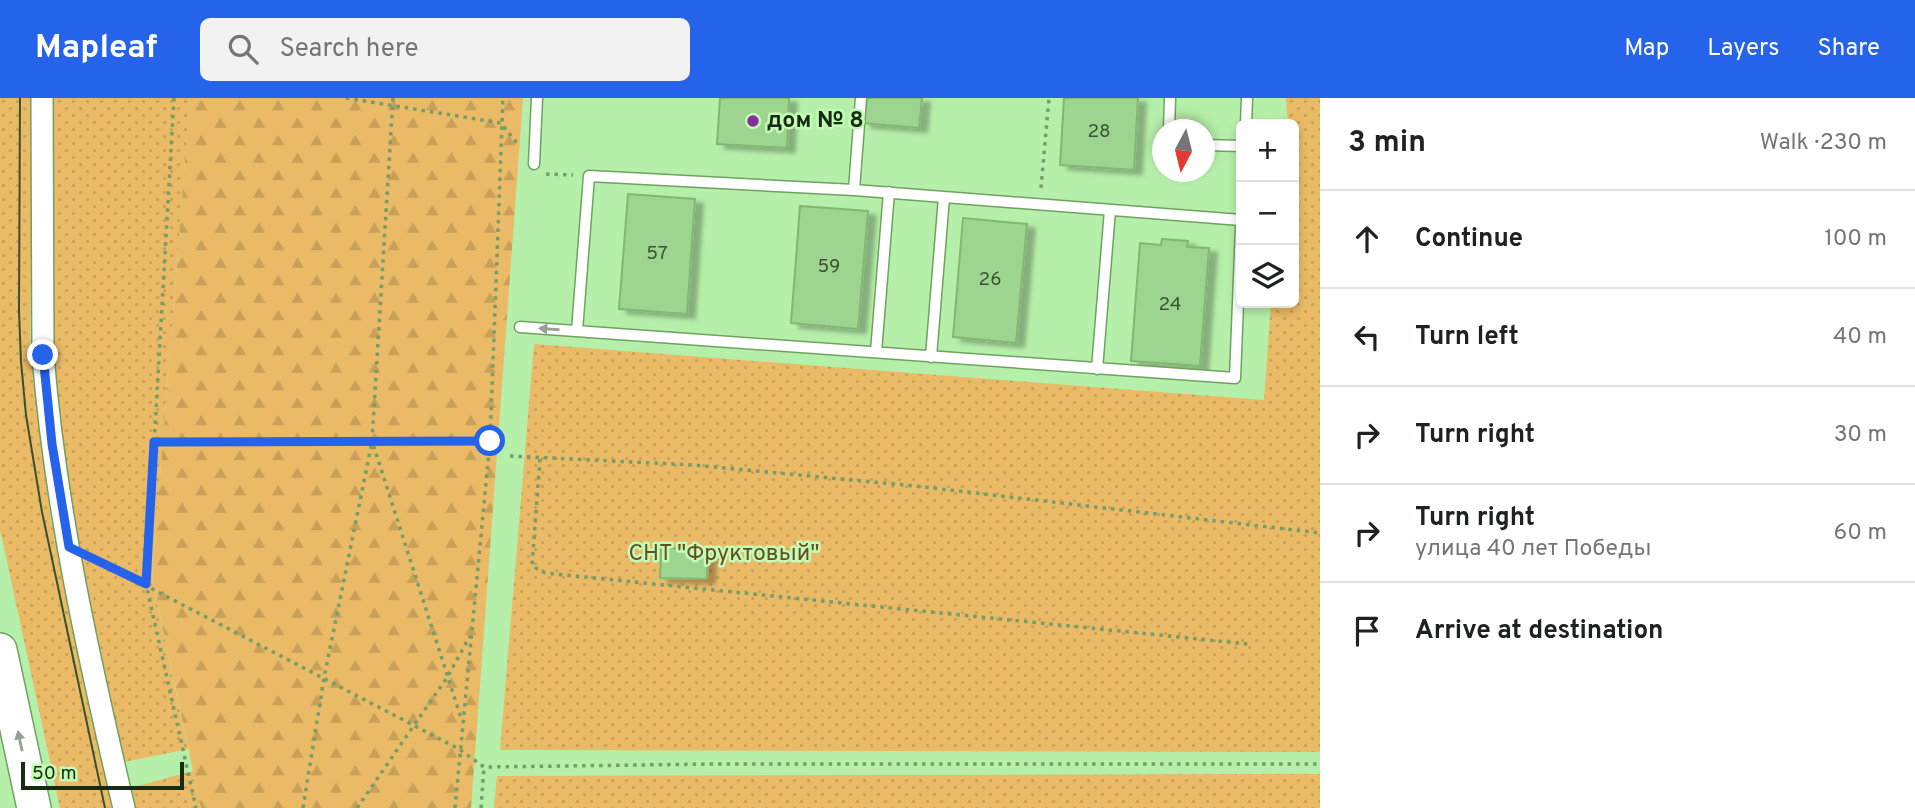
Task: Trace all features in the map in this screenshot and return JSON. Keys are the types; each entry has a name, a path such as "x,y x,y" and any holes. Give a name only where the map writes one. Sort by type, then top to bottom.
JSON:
{"main road":[{"path":"0,650 34,808"}],"street":[{"path":"42,98 43,355 52,444 69,547 124,808"}],"lane":[{"path":"533,169 537,98"},
{"path":"854,190 861,98"},
{"path":"1169,119 1170,98"},
{"path":"1246,119 1247,98"},
{"path":"1215,145 1236,146"},
{"path":"577,331 589,176 889,192 1236,220"},
{"path":"876,352 889,192"},
{"path":"931,357 944,197"},
{"path":"1097,369 1110,210"},
{"path":"520,327 1236,378 1240,245"}],"path":[{"path":"174,98 146,584 196,808"},
{"path":"346,98 501,123 533,169 589,176"},
{"path":"303,808 324,678 372,441 393,98"},
{"path":"455,808 490,441 503,98"},
{"path":"1040,204 1049,98"},
{"path":"372,441 462,721"},
{"path":"154,442 490,441"},
{"path":"510,456 693,465 873,482 1320,533"},
{"path":"540,459 532,566 545,573 1248,643"},
{"path":"69,547 146,584 459,749 484,767 716,764 1320,764"},
{"path":"357,808 448,676 471,634"},
{"path":"481,808 484,767"}],"green space":[{"path":"0,98 32,98 30,353 51,520 115,808 60,808 0,529"},
{"path":"53,98 190,98 152,578 188,749 124,762 75,534 52,354"},
{"path":"190,98 523,98 471,808 201,808 152,578"},
{"name":"СНТ \"Фруктовый\"","path":"1286,98 1320,98 1320,752 500,750 534,344 1264,400 1271,308 1299,308 1299,119 1288,119"},
{"path":"193,771 201,808 136,808 130,788"},
{"path":"1320,774 1320,808 494,808 497,776"}],"building":[{"name":"дом № 8","path":"720,98 789,98 787,148 717,144"},
{"path":"865,98 922,98 919,128 863,123"},
{"path":"1064,98 1138,98 1134,170 1060,165"},
{"path":"628,194 695,199 687,314 619,309"},
{"path":"800,206 868,211 858,329 791,323"},
{"path":"963,218 1027,224 1016,343 953,337"},
{"path":"1162,239 1188,241 1187,247 1209,248 1200,366 1131,361 1140,243 1161,245"},
{"path":"661,548 708,549 707,579 660,578"}],"tram line":[{"path":"20,98 19,311 26,415 42,512 105,808"}],"place":[{"name":"дом № 8","path":"753,121"}],"route":[{"path":"43,355 52,444 69,547 146,584 154,442 490,441"}]}
